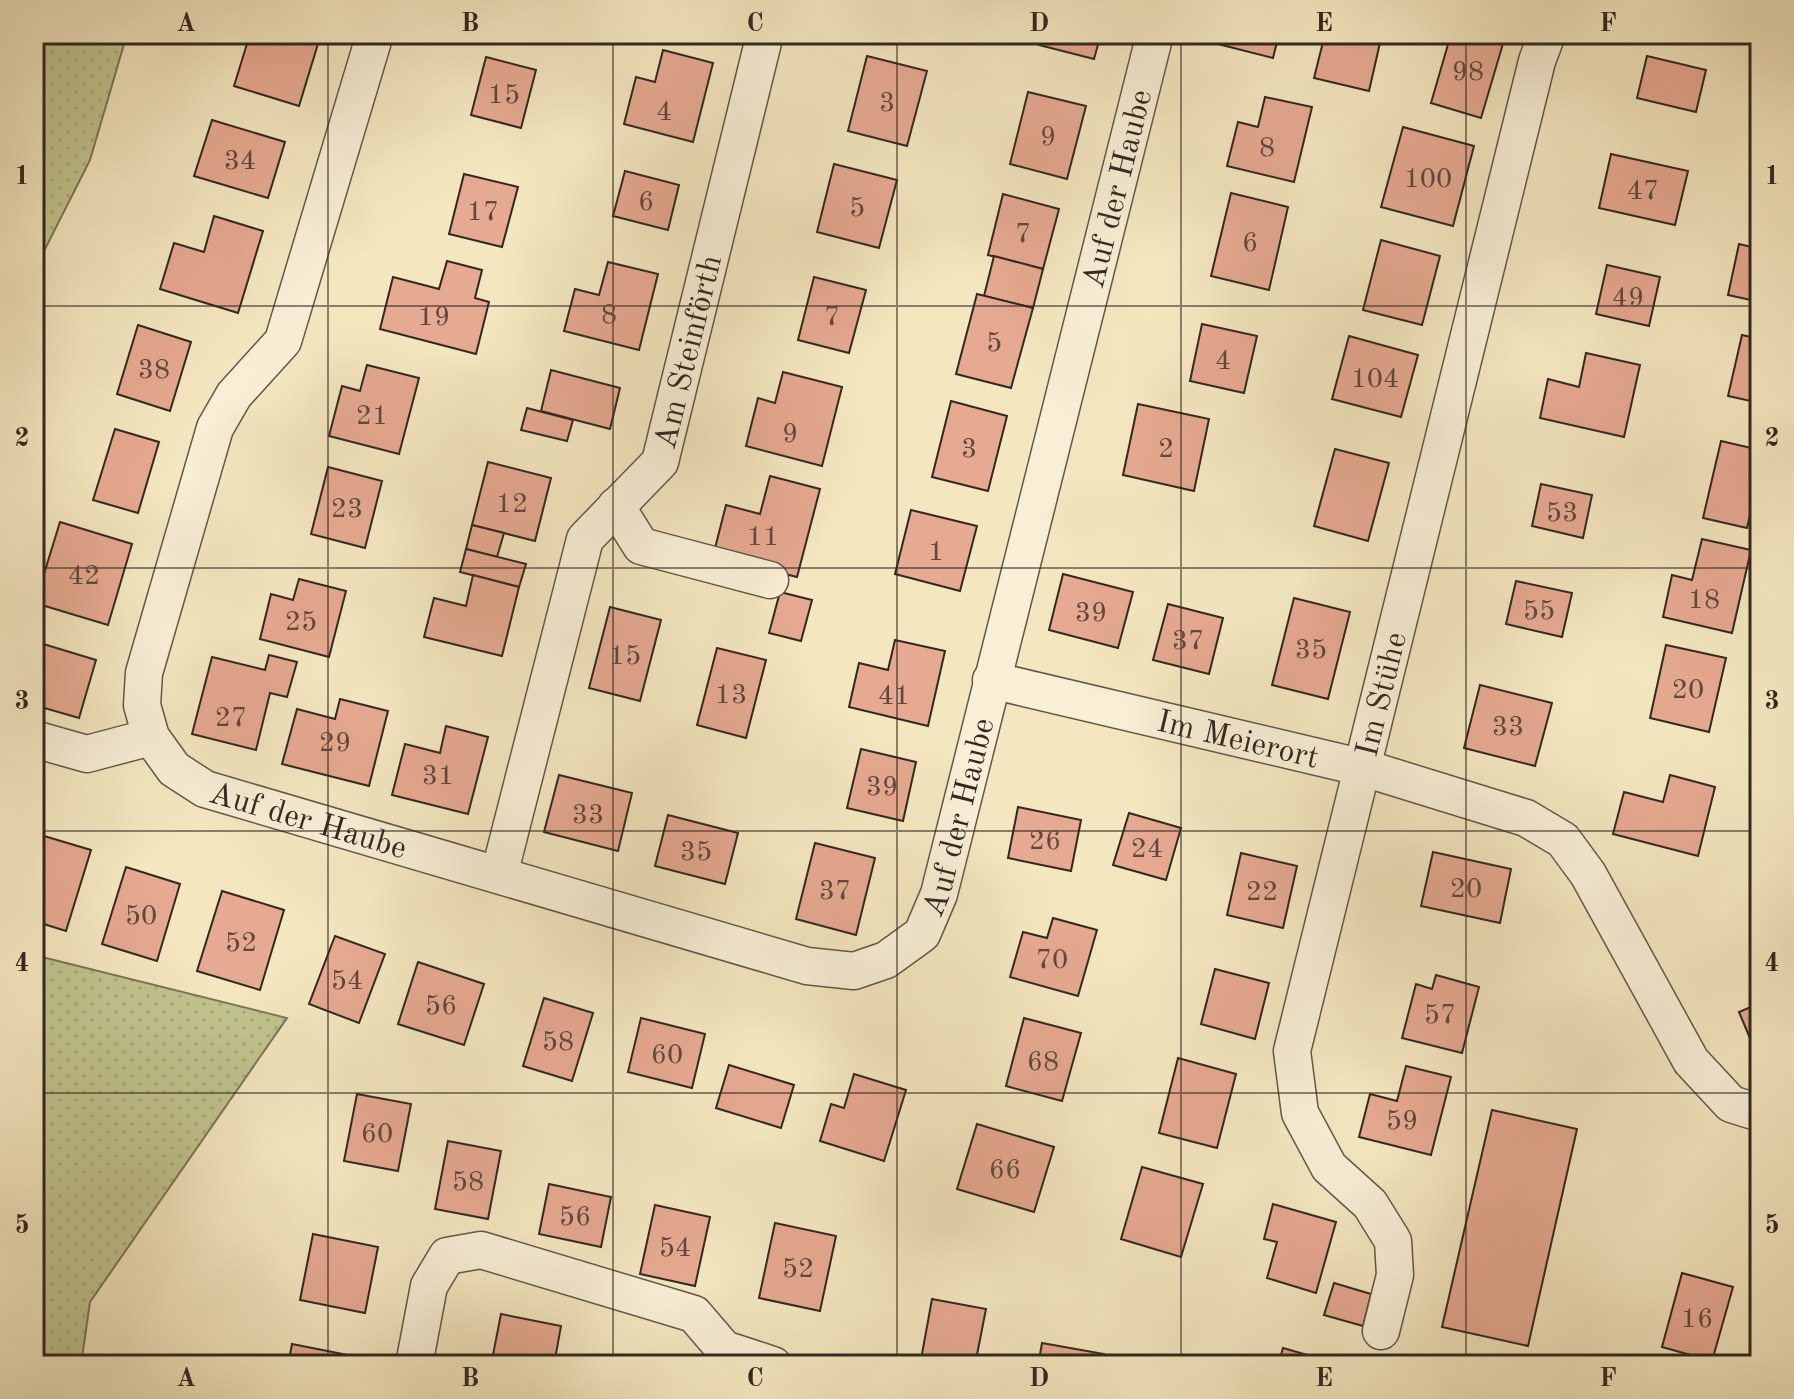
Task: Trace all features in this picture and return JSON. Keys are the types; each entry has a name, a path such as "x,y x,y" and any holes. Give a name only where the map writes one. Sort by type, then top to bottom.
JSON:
{"street":[{"name":"Auf der Haube","path":"375,34 283,341 234,395 215,428 144,673 142,705 151,737 174,769 205,789 807,966 854,971 886,960 922,934 939,894 1155,34"},
{"name":"Am Steinförth","path":"499,875 585,539 660,462 765,34"},
{"name":"Im Stühe","path":"1381,1331 1395,1275 1393,1241 1370,1204 1329,1167 1300,1113 1292,1051 1537,61 1547,34"},
{"path":"616,506 641,546 770,580"},
{"name":"Im Meierort","path":"991,680 1364,768 1526,818 1563,840 1588,874 1691,1061 1731,1104 1760,1113"},
{"path":"34,739 87,754 151,737"},
{"path":"414,1365 429,1286 447,1256 481,1250 694,1314 722,1357 773,1365"}],"green space":[{"path":"34,34 127,34 90,160 34,271"},
{"path":"34,955 287,1018 90,1302 81,1365 34,1365"}],"building":[{"path":"250,34 321,34 299,106 234,86"},
{"path":"1041,34 1101,34 1094,59 1039,45"},
{"path":"1204,34 1279,34 1273,58 1202,40"},
{"path":"1325,34 1382,34 1369,91 1314,78"},
{"path":"1451,34 1495,34 1505,37 1481,118 1431,103"},
{"path":"663,50 713,63 693,142 624,124 636,77 655,82"},
{"path":"867,56 927,71 907,146 848,131"},
{"path":"1647,56 1706,70 1696,112 1637,98"},
{"path":"486,57 536,70 521,128 471,115"},
{"path":"1028,92 1086,106 1067,179 1010,164"},
{"path":"1265,97 1312,107 1294,182 1227,166 1238,122 1258,127"},
{"path":"212,120 285,142 268,198 194,176"},
{"path":"1403,127 1474,146 1453,226 1381,207"},
{"path":"1611,154 1688,171 1675,225 1599,208"},
{"path":"834,164 897,180 879,248 817,232"},
{"path":"625,171 679,185 668,230 613,216"},
{"path":"464,174 518,187 502,247 449,234"},
{"path":"1231,193 1288,207 1269,290 1211,276"},
{"path":"1003,194 1059,209 1043,269 988,255"},
{"path":"214,216 263,231 238,313 160,289 174,243 204,252"},
{"path":"1381,240 1440,256 1422,325 1363,310"},
{"path":"1739,244 1760,249 1760,302 1728,295"},
{"path":"994,256 1043,269 1033,308 984,296"},
{"path":"447,261 482,270 475,298 489,302 476,354 380,329 393,277 439,289"},
{"path":"608,262 658,274 639,350 564,331 575,289 599,295"},
{"path":"1607,265 1660,277 1649,326 1596,314"},
{"path":"814,277 866,290 849,353 798,340"},
{"path":"977,294 1033,308 1011,388 956,374"},
{"path":"1202,324 1257,336 1244,393 1190,381"},
{"path":"138,325 191,342 170,411 117,394"},
{"path":"1742,335 1760,339 1760,403 1728,396"},
{"path":"1349,336 1418,355 1401,417 1332,399"},
{"path":"1586,353 1640,365 1624,437 1540,418 1548,379 1579,387"},
{"path":"367,365 419,378 399,454 329,436 342,386 360,391"},
{"path":"551,370 620,388 610,429 541,411"},
{"path":"783,372 842,387 822,466 746,446 758,398 775,403"},
{"path":"951,401 1007,416 988,491 932,477"},
{"path":"1138,404 1209,419 1194,491 1123,475"},
{"path":"527,408 573,420 567,441 521,430"},
{"path":"115,429 159,442 138,513 93,500"},
{"path":"1721,441 1760,450 1760,471 1747,528 1703,518"},
{"path":"1335,449 1389,463 1368,541 1314,526"},
{"path":"488,462 551,478 535,541 472,525"},
{"path":"328,467 382,481 365,548 311,534"},
{"path":"770,476 820,489 797,577 713,556 726,505 760,514"},
{"path":"1541,484 1592,495 1583,538 1532,526"},
{"path":"911,510 977,526 960,591 895,574"},
{"path":"60,522 132,544 108,625 35,603"},
{"path":"472,525 504,533 497,557 466,549"},
{"path":"1702,539 1751,550 1732,633 1663,617 1672,575 1692,580"},
{"path":"466,549 526,564 519,587 460,572"},
{"path":"1063,574 1133,592 1118,648 1049,630"},
{"path":"473,575 519,587 502,656 424,637 434,598 466,606"},
{"path":"299,579 346,591 329,657 260,639 271,594 293,600"},
{"path":"1516,581 1572,593 1562,637 1506,624"},
{"path":"780,592 812,600 801,641 769,633"},
{"path":"1294,598 1350,612 1328,699 1272,685"},
{"path":"1168,604 1223,618 1209,674 1153,660"},
{"path":"610,607 661,620 640,701 589,688"},
{"path":"895,640 945,651 928,726 849,707 859,663 888,670"},
{"path":"40,643 96,660 79,718 34,705 34,662"},
{"path":"1666,645 1726,658 1709,732 1650,718"},
{"path":"717,648 766,660 746,738 697,725"},
{"path":"269,655 297,662 287,697 270,693 256,750 192,734 212,657 265,670"},
{"path":"1480,685 1552,703 1535,766 1464,748"},
{"path":"340,699 388,711 369,786 282,764 297,709 335,719"},
{"path":"446,726 488,737 468,814 392,795 405,744 440,753"},
{"path":"861,749 916,762 903,821 847,808"},
{"path":"559,775 632,793 618,851 544,832"},
{"path":"1670,775 1715,787 1698,856 1613,834 1624,792 1663,802"},
{"path":"1018,807 1081,820 1071,871 1008,858"},
{"path":"1129,813 1181,828 1166,880 1113,865"},
{"path":"668,815 738,833 725,884 655,866"},
{"path":"34,833 91,850 66,931 34,921"},
{"path":"815,843 875,858 856,935 796,919"},
{"path":"1433,852 1511,869 1500,923 1421,906"},
{"path":"1241,853 1297,866 1283,928 1227,915"},
{"path":"126,867 180,884 157,961 102,944"},
{"path":"222,891 284,910 260,990 197,971"},
{"path":"1053,918 1097,930 1078,996 1010,977 1023,932 1047,938"},
{"path":"335,936 385,954 359,1023 309,1004"},
{"path":"418,962 484,984 464,1045 398,1024"},
{"path":"1215,969 1269,983 1255,1039 1201,1024"},
{"path":"1436,975 1479,987 1462,1053 1402,1038 1416,984 1432,989"},
{"path":"544,998 593,1013 572,1081 523,1066"},
{"path":"1760,1003 1760,1062 1739,1012"},
{"path":"641,1018 705,1034 692,1088 628,1072"},
{"path":"1024,1018 1081,1033 1062,1101 1006,1086"},
{"path":"1178,1058 1236,1074 1217,1148 1159,1133"},
{"path":"729,1065 794,1085 781,1128 716,1108"},
{"path":"1406,1066 1451,1077 1431,1155 1359,1137 1370,1094 1397,1101"},
{"path":"854,1074 906,1090 884,1161 820,1141 831,1104 844,1108"},
{"path":"357,1094 411,1104 398,1171 344,1161"},
{"path":"1492,1110 1577,1129 1528,1346 1442,1327"},
{"path":"977,1124 1054,1147 1034,1212 957,1189"},
{"path":"448,1141 501,1151 488,1219 435,1209"},
{"path":"1142,1167 1203,1184 1181,1257 1121,1239"},
{"path":"549,1184 611,1197 601,1247 539,1234"},
{"path":"1273,1204 1336,1222 1316,1293 1267,1278 1277,1242 1264,1239"},
{"path":"655,1205 710,1217 695,1286 640,1274"},
{"path":"775,1223 836,1236 820,1311 759,1298"},
{"path":"313,1234 378,1247 365,1313 300,1300"},
{"path":"1682,1273 1733,1287 1712,1361 1662,1347"},
{"path":"1334,1283 1371,1294 1363,1326 1324,1315"},
{"path":"932,1299 986,1309 975,1365 920,1365"},
{"path":"501,1314 561,1326 554,1365 491,1365"},
{"path":"1042,1343 1104,1354 1102,1365 1038,1365"},
{"path":"292,1344 363,1358 361,1365 288,1365"},
{"path":"1283,1348 1342,1365 1278,1365"},
{"path":"625,1356 667,1365 624,1365"}]}
